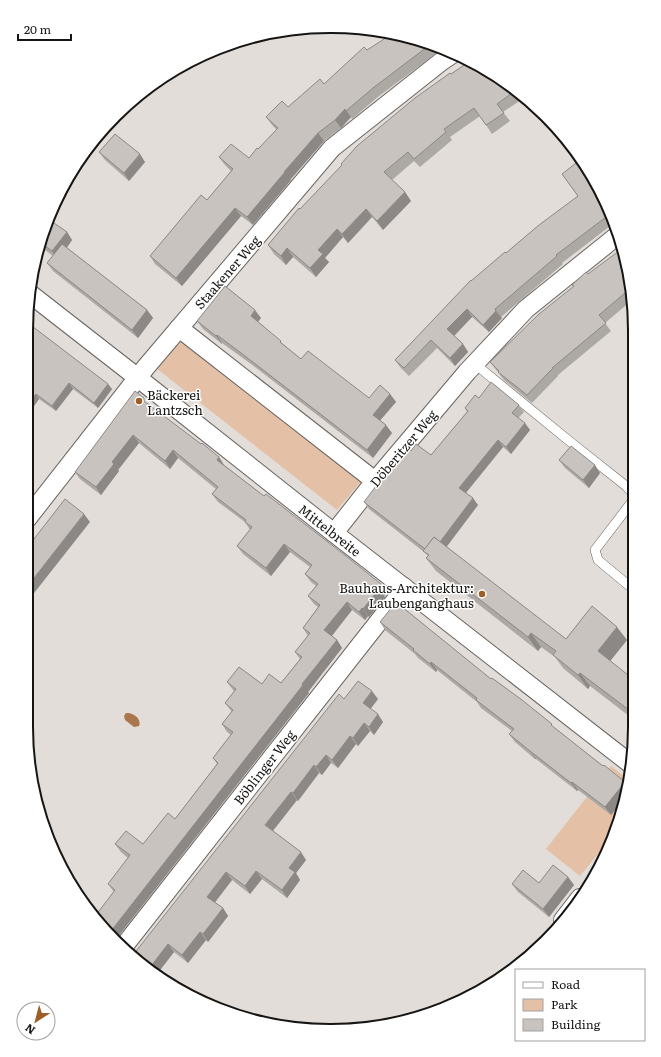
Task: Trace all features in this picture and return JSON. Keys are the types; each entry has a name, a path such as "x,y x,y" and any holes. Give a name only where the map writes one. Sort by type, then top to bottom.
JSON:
{"street":[{"name":"Staakener Weg","path":"33,511 179,328 332,148 447,57"},
{"name":"Döberitzer Weg","path":"334,533 375,481 475,364 526,309 613,239"},
{"name":"Mittelbreite","path":"35,298 626,760"},
{"path":"179,328 375,481"},
{"name":"Böblinger Weg","path":"126,943 404,587"}],"lane":[{"path":"475,364 628,488"},
{"path":"628,506 595,550 598,560 628,585"}],"green space":[{"path":"181,337 363,479 337,510 156,368"},
{"path":"611,766 623,776 618,803 605,840 600,852 580,876 546,849"}],"shaded area":[{"path":"126,713 136,716 140,723 139,726 134,727 125,720 124,716"}],"building":[{"path":"385,38 425,49 373,88 346,111 345,109 335,120 318,133 247,217 235,208 176,278 150,256 201,195 207,200 233,169 219,157 231,144 249,158 278,128 266,117 282,101 288,107 320,79 324,84 364,47 367,50"},
{"path":"464,65 511,94 497,104 504,113 486,125 474,108 444,129 446,132 414,159 408,152 384,172 405,192 377,221 366,209 342,234 337,229 318,250 323,254 310,268 287,248 281,256 268,245 299,208 300,209 342,165 341,164 357,146 415,98 450,73 451,74"},
{"path":"115,134 140,154 124,173 99,152"},
{"path":"576,163 597,199 605,218 556,255 557,256 495,309 496,311 483,325 467,309 447,329 463,344 450,358 431,340 404,368 395,360 471,280 539,225 578,196 562,174"},
{"path":"53,224 67,232 52,251 45,246"},
{"path":"62,244 147,310 132,330 47,263"},
{"path":"617,252 625,293 599,315 606,323 552,368 527,395 498,372 499,371 490,362 539,314 574,286 572,285 586,272 588,274"},
{"path":"225,286 255,310 251,316 301,359 308,351 369,398 380,385 390,394 373,415 386,425 367,450 197,321"},
{"path":"33,327 108,384 94,403 69,383 52,406 36,394 33,398"},
{"path":"491,382 519,405 512,413 525,423 506,447 498,440 459,488 473,498 440,542 434,537 425,549 364,502 382,478 384,479 408,448 411,451 416,444 431,455 468,411 465,408 475,395 479,398"},
{"path":"135,391 144,398 144,401 219,457 217,460 264,496 266,494 381,584 378,588 379,589 363,609 362,608 359,612 347,602 324,630 337,640 113,929 98,912 115,890 108,884 130,855 115,844 126,831 143,844 168,813 175,819 218,763 213,758 233,732 222,724 233,710 225,703 236,689 227,682 239,667 262,684 269,674 281,683 302,657 295,652 310,633 303,628 320,605 308,596 318,584 305,574 312,565 284,544 266,568 237,546 252,527 245,522 246,520 212,494 218,487 173,450 165,461 133,435 112,462 114,464 96,487 75,472"},
{"path":"571,446 595,465 583,480 559,460"},
{"path":"65,499 84,514 33,579 33,540"},
{"path":"434,537 566,639 592,606 617,627 598,651 628,675 628,709 580,673 578,675 553,655 556,651 531,633 528,637 426,558 429,555 423,551"},
{"path":"396,602 491,679 492,678 522,700 552,724 551,725 623,780 622,786 605,807 572,782 571,783 509,734 514,729 476,700 477,698 431,662 430,664 380,622"},
{"path":"358,681 372,691 363,703 378,714 369,727 364,723 353,738 350,736 332,760 326,755 316,767 314,765 293,793 291,792 265,825 301,852 289,868 295,872 282,890 256,871 245,886 226,872 207,897 223,908 203,934 200,932 182,955 168,944 152,965 149,963 136,952 339,694 344,699"},
{"path":"553,865 568,877 543,909 512,884 523,870 539,883"}],"place":[{"name":"Bäckerei Lantzsch","path":"139,401"},
{"name":"Bauhaus-Architektur: Laubenganghaus","path":"482,594"}]}
